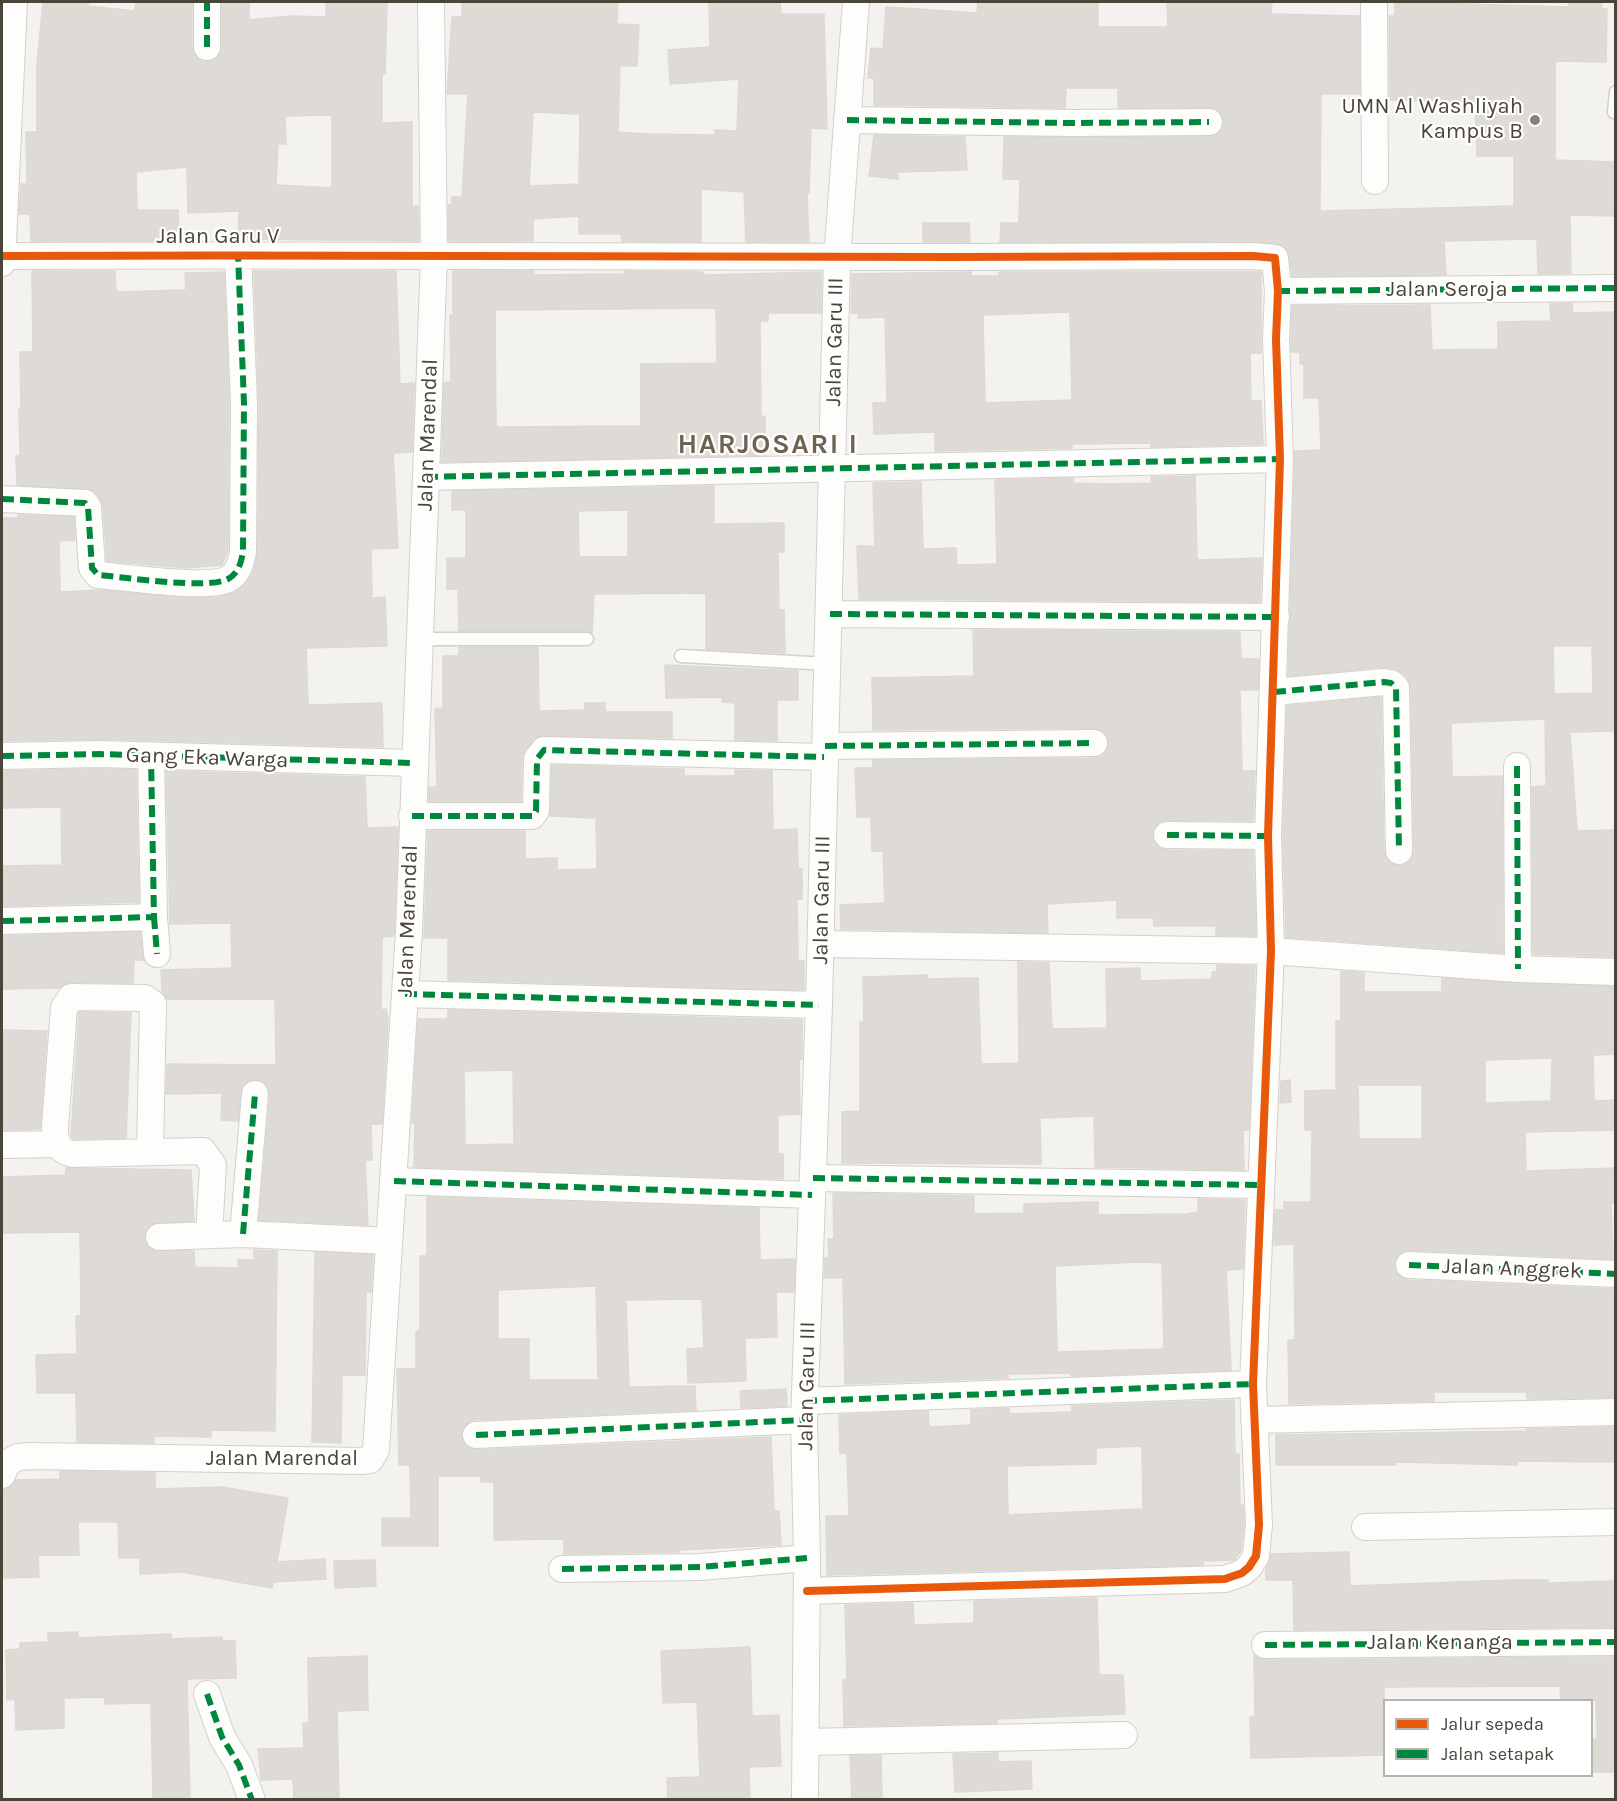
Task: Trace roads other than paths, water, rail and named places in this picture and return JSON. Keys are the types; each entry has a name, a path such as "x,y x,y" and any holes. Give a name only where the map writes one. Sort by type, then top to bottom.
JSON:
{"street":[{"path":"2,263 14,2"},
{"path":"207,2 207,47"},
{"name":"Jalan Marendal","path":"2,1475 7,1462 18,1457 31,1456 370,1460 376,1450 405,994 426,477 434,255 431,2"},
{"name":"Jalan Garu III","path":"805,1800 807,1558 805,1410 829,664 837,259 855,2"},
{"path":"1374,2 1375,181"},
{"path":"847,120 1209,122"},
{"path":"2,499 85,503 88,507 92,568 98,576 209,583 220,582 236,573 243,552 244,403 238,254"},
{"name":"Jalan Garu V","path":"2,256 238,254 837,259 1270,256 1278,262 1278,291"},
{"name":"Jalan Seroja","path":"1278,291 1616,288"},
{"path":"807,1591 1235,1577 1249,1567 1256,1556 1259,1525 1252,1384 1271,951 1268,836 1280,459 1276,339 1278,291"},
{"path":"426,477 1280,459"},
{"path":"830,614 1276,617"},
{"path":"1274,692 1384,682 1391,683 1396,688 1399,851"},
{"path":"412,816 532,816 536,811 537,759 544,750 825,752 1094,743"},
{"name":"Gang Eka Warga","path":"2,756 151,756 413,763"},
{"path":"151,756 154,917 157,954"},
{"path":"1517,766 1518,969"},
{"path":"1167,835 1268,836"},
{"path":"2,921 154,917"},
{"path":"821,944 1271,951 1518,969 1616,972"},
{"path":"405,994 819,1005"},
{"path":"150,1152 155,1010 145,999 71,997 65,1004 56,1127 57,1144 61,1150 72,1154 203,1151 211,1159 213,1165 208,1235"},
{"path":"243,1234 255,1094"},
{"path":"2,1145 57,1144"},
{"path":"394,1181 813,1187 1261,1185"},
{"path":"159,1237 243,1234 389,1241"},
{"name":"Jalan Anggrek","path":"1409,1265 1616,1274"},
{"path":"476,1435 805,1410 1252,1384"},
{"path":"1254,1420 1616,1412"},
{"path":"1365,1527 1616,1522"},
{"path":"562,1569 700,1567 807,1558"},
{"name":"Jalan Kenanga","path":"1265,1645 1616,1642"},
{"path":"207,1694 222,1737 239,1765 252,1800"},
{"path":"806,1742 1124,1735"}],"lane":[{"path":"1614,112 1616,92"},
{"path":"419,639 587,639"},
{"path":"681,656 829,664"}],"place":[{"name":"UMN Al Washliyah Kampus B","path":"1535,120"}],"district":[{"name":"HARJOSARI I","path":"768,445"}]}
